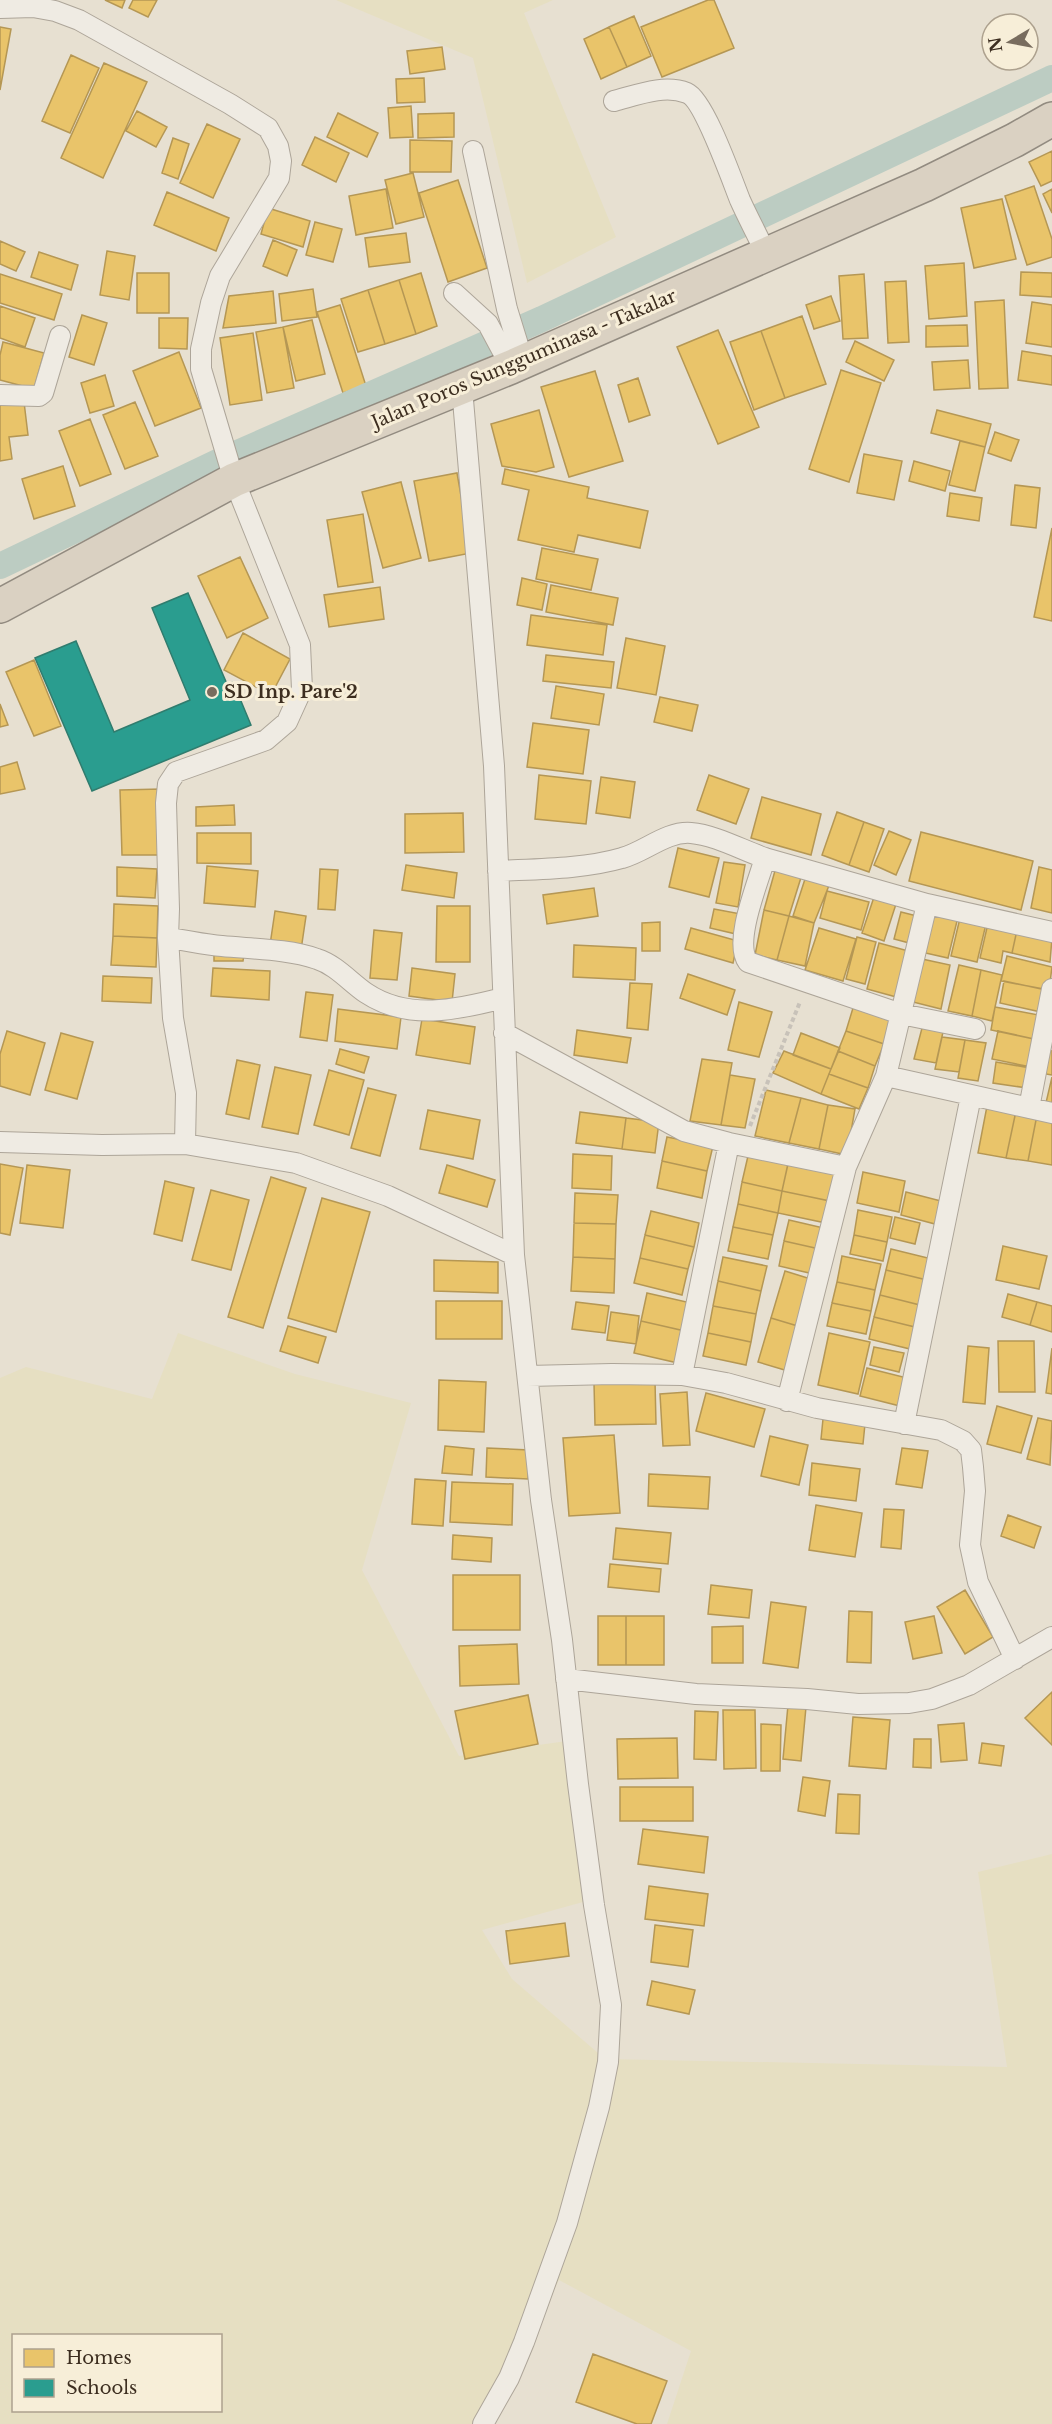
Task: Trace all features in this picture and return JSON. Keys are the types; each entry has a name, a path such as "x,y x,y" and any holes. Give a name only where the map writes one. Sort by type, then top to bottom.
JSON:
{"highway":[{"name":"Jalan Poros Sungguminasa - Takalar","path":"0,606 228,462 462,388 514,356 761,243 924,185 1052,119"}],"street":[{"path":"0,8 33,7 55,11 79,20 170,69 268,128 279,146 282,161 279,178 220,276 211,303 201,349 201,369 228,462 300,645 302,689 287,722 266,740 176,771 168,784 166,803 168,938 173,1018 186,1093 185,1144"},
{"path":"614,101 660,89 688,93 694,98 705,116 761,243"},
{"path":"473,151 507,309 514,356"},
{"path":"454,293 488,324 514,356"},
{"path":"0,395 39,396 43,393 60,336"},
{"path":"462,388 494,766 514,1255 541,1500 562,1640 594,1905 612,2005 608,2062 599,2106 567,2223 509,2378 483,2424"},
{"path":"498,871 558,868 622,858 670,836 688,833 701,835 765,858 927,904 1052,932"},
{"path":"765,858 743,932 742,949 748,962 901,1014 975,1029"},
{"path":"787,1401 846,1167 886,1076 927,904"},
{"path":"168,938 311,957 333,966 374,998 398,1008 426,1011 446,1010 503,998"},
{"path":"1029,1108 1052,989"},
{"path":"504,1033 656,1114 671,1125 702,1137 735,1145 846,1167"},
{"path":"886,1076 1052,1113"},
{"path":"904,1424 971,1096"},
{"path":"0,1142 102,1145 185,1144 296,1162 388,1196 514,1255"},
{"path":"682,1375 735,1145"},
{"path":"528,1376 682,1375 726,1383 787,1401 940,1430 963,1441 971,1450 975,1491 970,1545 978,1582 1014,1659"},
{"path":"566,1679 696,1694 807,1699 858,1704 909,1703 932,1699 969,1685 1052,1637"}],"path":[{"path":"735,1145 809,982"}],"shaded area":[{"path":"336,0 553,0 524,13 616,237 527,283 473,58"},
{"path":"178,1333 295,1374 411,1403 362,1570 459,1756 574,1740 583,1902 482,1930 512,1979 605,2059 1007,2067 978,1872 1052,1854 1052,2424 667,2424 691,2351 559,2280 488,2424 0,2424 0,1378 26,1367 152,1399"}],"building: Homes":[{"path":"105,0 125,0 122,8"},
{"path":"133,0 157,0 148,17 129,8"},
{"path":"708,0 714,0 734,48 662,77 641,27"},
{"path":"634,16 651,56 627,67 609,27"},
{"path":"0,27 11,29 0,90"},
{"path":"609,27 627,67 601,79 584,39"},
{"path":"442,47 445,69 410,74 407,51"},
{"path":"71,55 99,68 70,133 42,121"},
{"path":"104,63 147,82 103,178 61,158"},
{"path":"424,78 425,102 397,103 396,79"},
{"path":"411,106 413,137 390,138 388,108"},
{"path":"137,111 167,127 156,147 126,131"},
{"path":"338,113 378,133 367,157 327,137"},
{"path":"454,113 454,137 418,138 418,114"},
{"path":"207,124 240,139 213,198 180,183"},
{"path":"315,137 349,153 336,182 302,165"},
{"path":"173,138 189,144 178,179 162,173"},
{"path":"410,140 452,141 451,172 410,172"},
{"path":"1052,151 1052,181 1041,186 1029,162"},
{"path":"413,173 424,217 396,224 385,180"},
{"path":"458,180 487,268 448,282 419,193"},
{"path":"1034,186 1052,239 1052,257 1027,265 1005,196"},
{"path":"386,189 393,228 356,235 349,196"},
{"path":"1052,189 1052,213 1043,194"},
{"path":"167,192 229,218 216,251 154,225"},
{"path":"1002,199 1016,259 974,268 961,208"},
{"path":"268,208 310,221 303,247 261,234"},
{"path":"315,222 342,229 333,262 306,255"},
{"path":"406,233 410,262 369,267 365,238"},
{"path":"273,240 297,250 287,276 263,266"},
{"path":"0,241 25,252 16,271 0,264"},
{"path":"107,251 135,256 129,300 100,295"},
{"path":"39,252 78,265 71,290 31,277"},
{"path":"964,263 967,316 929,319 925,266"},
{"path":"1021,272 1052,273 1052,297 1020,295"},
{"path":"137,273 169,273 169,313 137,313"},
{"path":"421,273 437,326 416,334 399,280"},
{"path":"0,274 62,294 54,320 0,303"},
{"path":"864,274 868,338 843,339 839,276"},
{"path":"399,280 416,334 385,344 368,290"},
{"path":"906,281 909,342 888,343 885,282"},
{"path":"313,289 317,317 282,321 279,294"},
{"path":"368,290 385,344 358,352 341,299"},
{"path":"273,291 276,323 223,328 229,296"},
{"path":"831,296 840,321 814,329 806,305"},
{"path":"1004,300 1008,388 979,389 975,302"},
{"path":"1032,302 1052,305 1052,347 1026,343"},
{"path":"340,305 366,386 343,393 317,312"},
{"path":"0,306 35,318 25,347 0,338"},
{"path":"82,315 107,323 94,365 69,357"},
{"path":"802,316 826,384 785,398 761,331"},
{"path":"159,318 188,318 187,349 159,348"},
{"path":"312,320 325,374 296,381 283,327"},
{"path":"967,325 968,346 926,347 926,326"},
{"path":"283,327 294,388 267,393 256,332"},
{"path":"718,330 759,427 718,444 677,347"},
{"path":"761,331 785,398 754,410 730,342"},
{"path":"253,333 262,400 230,405 220,338"},
{"path":"855,341 894,360 884,381 846,362"},
{"path":"3,342 44,353 34,389 0,380 0,355"},
{"path":"1022,351 1052,356 1052,385 1018,380"},
{"path":"179,352 201,408 155,426 133,371"},
{"path":"968,360 970,388 934,390 932,362"},
{"path":"841,370 881,383 849,482 809,469"},
{"path":"595,371 623,461 569,477 541,387"},
{"path":"105,375 114,406 90,413 81,383"},
{"path":"638,378 650,415 629,422 618,385"},
{"path":"0,399 24,402 28,435 9,437 12,459 0,461"},
{"path":"135,402 158,456 125,469 103,415"},
{"path":"539,410 554,467 536,472 502,466 491,424"},
{"path":"937,410 991,424 985,447 931,433"},
{"path":"90,419 111,474 80,486 59,431"},
{"path":"995,432 1019,440 1011,461 988,453"},
{"path":"960,441 985,447 975,491 949,485"},
{"path":"864,454 902,461 894,500 857,493"},
{"path":"914,461 950,471 945,491 909,481"},
{"path":"63,466 75,506 34,519 22,479"},
{"path":"505,469 589,487 587,498 648,511 640,548 578,535 574,552 518,540 529,490 502,484"},
{"path":"457,473 471,553 429,561 414,481"},
{"path":"401,482 421,558 383,568 362,492"},
{"path":"1015,485 1040,488 1036,528 1011,525"},
{"path":"950,493 982,498 979,521 947,516"},
{"path":"363,514 373,582 338,587 327,520"},
{"path":"1052,528 1052,621 1034,617"},
{"path":"542,548 598,559 591,590 536,579"},
{"path":"240,557 268,618 227,638 198,576"},
{"path":"522,578 547,584 542,610 517,605"},
{"path":"551,585 618,598 613,625 546,612"},
{"path":"380,587 384,619 329,627 324,595"},
{"path":"531,615 607,625 603,655 527,645"},
{"path":"243,633 290,659 271,695 224,670"},
{"path":"626,638 665,646 656,695 617,688"},
{"path":"546,655 614,662 611,688 543,681"},
{"path":"34,660 61,726 34,736 6,672"},
{"path":"556,686 604,694 599,725 551,718"},
{"path":"660,697 698,705 692,731 654,722"},
{"path":"0,704 8,725 0,727"},
{"path":"533,723 589,730 583,774 527,767"},
{"path":"17,762 25,789 0,794 0,767"},
{"path":"539,775 591,781 586,824 535,819"},
{"path":"709,775 749,789 736,824 697,810"},
{"path":"601,777 635,782 630,818 596,813"},
{"path":"161,789 162,855 122,855 120,790"},
{"path":"762,797 821,814 811,855 751,838"},
{"path":"234,805 235,825 196,826 196,807"},
{"path":"837,812 864,822 849,865 822,855"},
{"path":"463,813 464,852 405,853 405,814"},
{"path":"864,822 884,829 869,872 849,865"},
{"path":"889,831 911,840 896,875 874,865"},
{"path":"921,832 1033,861 1021,910 909,881"},
{"path":"197,833 251,833 251,864 197,863"},
{"path":"678,848 719,858 709,897 669,887"},
{"path":"724,862 745,865 738,907 716,903"},
{"path":"406,865 457,873 454,898 402,890"},
{"path":"207,866 258,871 255,907 204,903"},
{"path":"117,867 157,869 155,898 117,896"},
{"path":"776,867 803,871 789,916 764,910"},
{"path":"1039,867 1052,870 1052,913 1031,908"},
{"path":"320,869 338,870 335,910 318,909"},
{"path":"806,876 830,883 814,923 793,916"},
{"path":"594,888 598,916 547,924 543,895"},
{"path":"827,891 869,902 861,930 820,918"},
{"path":"875,894 897,901 884,941 862,933"},
{"path":"114,904 158,906 157,938 113,936"},
{"path":"437,906 470,906 470,962 436,962"},
{"path":"714,909 741,914 736,934 710,928"},
{"path":"764,910 789,916 777,960 755,955"},
{"path":"931,910 958,917 948,958 921,952"},
{"path":"275,911 306,916 301,950 270,945"},
{"path":"901,912 921,917 913,944 894,939"},
{"path":"789,916 814,923 805,966 777,960"},
{"path":"960,918 986,924 977,962 951,956"},
{"path":"989,919 1017,930 1012,953 1003,951 1001,963 980,958"},
{"path":"660,922 660,951 642,951 642,923"},
{"path":"691,928 738,941 733,963 685,949"},
{"path":"819,928 856,939 843,981 805,970"},
{"path":"374,930 402,933 397,980 370,978"},
{"path":"1017,930 1052,938 1050,962 1012,953"},
{"path":"113,936 157,938 156,967 111,965"},
{"path":"857,937 876,942 865,984 846,979"},
{"path":"879,943 912,952 900,998 867,989"},
{"path":"574,945 636,948 635,980 573,977"},
{"path":"214,953 244,954 243,961 214,961"},
{"path":"1007,956 1052,967 1049,990 1001,981"},
{"path":"922,959 950,965 941,1009 913,1002"},
{"path":"959,965 981,970 972,1016 948,1011"},
{"path":"213,968 270,971 269,1000 211,996"},
{"path":"412,968 455,974 452,1002 409,996"},
{"path":"981,970 1002,975 992,1021 972,1016"},
{"path":"688,974 735,990 727,1015 680,998"},
{"path":"103,976 152,978 151,1003 102,1001"},
{"path":"1004,981 1046,990 1041,1012 1000,1003"},
{"path":"630,983 652,984 648,1030 627,1028"},
{"path":"306,992 333,995 327,1041 300,1037"},
{"path":"739,1002 772,1012 759,1057 728,1050"},
{"path":"995,1007 1044,1016 1039,1040 991,1030"},
{"path":"853,1008 892,1019 884,1044 846,1031"},
{"path":"338,1009 401,1017 397,1049 335,1041"},
{"path":"422,1019 475,1027 470,1064 416,1055"},
{"path":"922,1028 943,1032 936,1063 914,1059"},
{"path":"577,1030 631,1038 627,1063 574,1055"},
{"path":"7,1031 45,1043 30,1095 0,1086 0,1054"},
{"path":"846,1031 884,1044 875,1066 838,1051"},
{"path":"998,1031 1039,1040 1031,1067 992,1059"},
{"path":"61,1033 93,1042 77,1099 45,1090"},
{"path":"801,1033 840,1048 831,1069 793,1055"},
{"path":"942,1037 965,1040 959,1072 935,1069"},
{"path":"965,1040 986,1043 978,1081 958,1078"},
{"path":"340,1049 369,1057 364,1073 336,1064"},
{"path":"1046,1049 1052,1051 1052,1075 1040,1073"},
{"path":"784,1051 831,1069 821,1094 773,1073"},
{"path":"838,1051 875,1066 868,1088 829,1074"},
{"path":"702,1059 732,1063 721,1125 690,1121"},
{"path":"237,1060 260,1065 249,1119 226,1114"},
{"path":"996,1062 1030,1068 1027,1088 993,1083"},
{"path":"275,1067 311,1075 298,1134 262,1127"},
{"path":"329,1070 364,1080 349,1135 314,1125"},
{"path":"829,1074 868,1088 859,1109 821,1094"},
{"path":"730,1075 755,1079 745,1128 721,1125"},
{"path":"1052,1077 1052,1108 1045,1107"},
{"path":"368,1088 396,1095 380,1156 351,1148"},
{"path":"766,1090 801,1098 789,1143 755,1136"},
{"path":"801,1098 828,1105 819,1149 789,1143"},
{"path":"828,1105 855,1109 847,1155 819,1149"},
{"path":"987,1106 1016,1111 1006,1158 978,1153"},
{"path":"428,1110 480,1120 473,1159 420,1149"},
{"path":"1016,1111 1037,1115 1028,1161 1006,1158"},
{"path":"580,1112 626,1118 622,1149 576,1143"},
{"path":"1037,1115 1052,1118 1052,1165 1028,1161"},
{"path":"626,1118 659,1122 655,1153 622,1149"},
{"path":"667,1137 713,1146 707,1171 662,1161"},
{"path":"573,1154 612,1156 611,1190 572,1188"},
{"path":"748,1156 788,1164 782,1191 742,1182"},
{"path":"789,1159 837,1169 830,1201 782,1191"},
{"path":"662,1161 707,1171 702,1198 657,1188"},
{"path":"0,1164 23,1168 10,1235 0,1233"},
{"path":"27,1165 70,1170 63,1228 20,1223"},
{"path":"447,1165 495,1180 487,1207 439,1193"},
{"path":"863,1172 905,1181 899,1212 857,1203"},
{"path":"271,1177 306,1188 263,1328 228,1317"},
{"path":"165,1181 194,1188 182,1241 154,1234"},
{"path":"742,1182 782,1191 778,1213 738,1204"},
{"path":"211,1190 249,1200 231,1270 192,1260"},
{"path":"782,1191 830,1201 826,1223 778,1213"},
{"path":"906,1192 941,1201 935,1224 901,1215"},
{"path":"575,1193 618,1195 616,1224 574,1223"},
{"path":"322,1198 370,1212 336,1332 288,1318"},
{"path":"738,1204 778,1213 773,1235 733,1227"},
{"path":"858,1210 892,1217 887,1242 854,1235"},
{"path":"651,1211 699,1223 694,1247 645,1235"},
{"path":"895,1217 920,1223 915,1244 890,1238"},
{"path":"789,1220 828,1229 824,1250 784,1241"},
{"path":"574,1223 616,1224 615,1259 573,1257"},
{"path":"733,1227 773,1235 768,1259 728,1251"},
{"path":"645,1235 694,1247 688,1269 640,1258"},
{"path":"854,1235 887,1242 883,1261 850,1254"},
{"path":"784,1241 824,1250 818,1275 779,1266"},
{"path":"1003,1246 1047,1256 1039,1289 996,1280"},
{"path":"891,1249 932,1259 927,1280 886,1270"},
{"path":"842,1256 881,1264 875,1290 837,1282"},
{"path":"573,1257 615,1259 614,1293 571,1291"},
{"path":"723,1257 767,1266 761,1291 718,1281"},
{"path":"640,1258 688,1269 682,1295 634,1283"},
{"path":"434,1260 498,1262 498,1293 434,1291"},
{"path":"886,1270 927,1280 920,1305 880,1295"},
{"path":"785,1271 814,1280 801,1327 771,1318"},
{"path":"718,1281 761,1291 756,1314 713,1306"},
{"path":"837,1282 875,1290 871,1311 832,1303"},
{"path":"647,1293 691,1303 685,1331 641,1321"},
{"path":"1008,1294 1037,1302 1030,1325 1002,1317"},
{"path":"880,1295 920,1305 915,1327 874,1317"},
{"path":"436,1301 502,1301 502,1339 436,1339"},
{"path":"576,1302 609,1306 605,1333 572,1329"},
{"path":"1037,1302 1052,1306 1052,1332 1030,1325"},
{"path":"832,1303 871,1311 866,1334 827,1326"},
{"path":"713,1306 756,1314 751,1342 708,1333"},
{"path":"611,1312 639,1316 636,1344 607,1340"},
{"path":"874,1317 915,1327 910,1349 869,1339"},
{"path":"771,1318 801,1327 788,1371 758,1362"},
{"path":"641,1321 685,1331 678,1363 634,1353"},
{"path":"288,1326 326,1337 318,1363 280,1351"},
{"path":"708,1333 751,1342 746,1365 703,1356"},
{"path":"829,1333 870,1342 858,1394 818,1385"},
{"path":"998,1341 1034,1341 1035,1392 999,1392"},
{"path":"968,1346 989,1348 985,1404 963,1402"},
{"path":"874,1347 904,1353 899,1372 870,1365"},
{"path":"1052,1348 1052,1394 1046,1393"},
{"path":"867,1368 911,1379 904,1407 860,1396"},
{"path":"439,1380 486,1382 484,1432 438,1430"},
{"path":"655,1381 656,1424 595,1425 594,1383"},
{"path":"687,1392 690,1445 663,1446 660,1394"},
{"path":"706,1393 765,1409 754,1447 696,1431"},
{"path":"997,1406 1032,1416 1021,1453 987,1444"},
{"path":"1038,1418 1052,1421 1050,1465 1027,1459"},
{"path":"823,1419 865,1424 863,1444 821,1439"},
{"path":"614,1435 620,1513 569,1516 563,1438"},
{"path":"770,1436 808,1445 799,1485 761,1476"},
{"path":"445,1446 474,1449 472,1475 442,1473"},
{"path":"487,1448 529,1450 528,1479 486,1477"},
{"path":"902,1448 928,1451 922,1488 896,1484"},
{"path":"812,1463 860,1469 856,1501 809,1495"},
{"path":"649,1474 710,1477 708,1509 648,1506"},
{"path":"415,1479 446,1481 443,1526 412,1524"},
{"path":"452,1482 513,1484 512,1525 450,1522"},
{"path":"816,1505 862,1513 855,1557 809,1550"},
{"path":"884,1509 904,1510 901,1549 881,1547"},
{"path":"1008,1515 1041,1527 1034,1548 1001,1536"},
{"path":"616,1528 671,1533 668,1564 613,1559"},
{"path":"453,1535 492,1538 491,1562 452,1559"},
{"path":"610,1564 661,1569 659,1592 608,1587"},
{"path":"453,1575 520,1575 520,1630 453,1630"},
{"path":"711,1585 752,1590 749,1618 708,1614"},
{"path":"965,1590 993,1637 965,1654 937,1607"},
{"path":"771,1602 806,1607 798,1668 763,1663"},
{"path":"849,1611 872,1612 871,1663 847,1662"},
{"path":"598,1616 626,1616 626,1665 598,1665"},
{"path":"626,1616 664,1616 664,1665 626,1665"},
{"path":"934,1616 942,1653 913,1659 905,1622"},
{"path":"743,1626 743,1663 712,1663 712,1627"},
{"path":"517,1644 519,1684 460,1686 459,1646"},
{"path":"1052,1692 1052,1745 1025,1718"},
{"path":"528,1695 538,1744 465,1759 455,1711"},
{"path":"788,1705 806,1707 801,1761 783,1759"},
{"path":"723,1710 755,1710 756,1768 724,1769"},
{"path":"695,1711 718,1712 716,1760 694,1759"},
{"path":"853,1717 890,1720 886,1769 849,1766"},
{"path":"964,1723 967,1760 941,1762 938,1725"},
{"path":"761,1724 781,1725 780,1771 761,1771"},
{"path":"677,1738 678,1778 618,1779 617,1739"},
{"path":"914,1739 931,1739 931,1768 913,1767"},
{"path":"982,1743 1004,1746 1001,1766 979,1763"},
{"path":"803,1777 830,1781 825,1816 798,1811"},
{"path":"620,1787 693,1787 693,1821 620,1821"},
{"path":"838,1794 860,1795 859,1834 836,1833"},
{"path":"643,1829 708,1837 704,1873 638,1864"},
{"path":"649,1886 708,1894 704,1926 645,1919"},
{"path":"565,1923 569,1956 510,1964 506,1931"},
{"path":"655,1925 693,1930 688,1967 651,1962"},
{"path":"652,1981 695,1990 689,2014 647,2005"},
{"path":"593,2354 667,2381 651,2424 637,2424 576,2402"}],"building: Schools":[{"name":"SD Inp. Pare'2","path":"188,593 227,684 233,682 251,725 92,791 35,658 76,641 114,732 190,700 152,608"}],"waterway":[{"path":"0,566 224,459 542,319 1052,78"}],"place":[{"name":"SD Inp. Pare'2","path":"212,692"}]}
